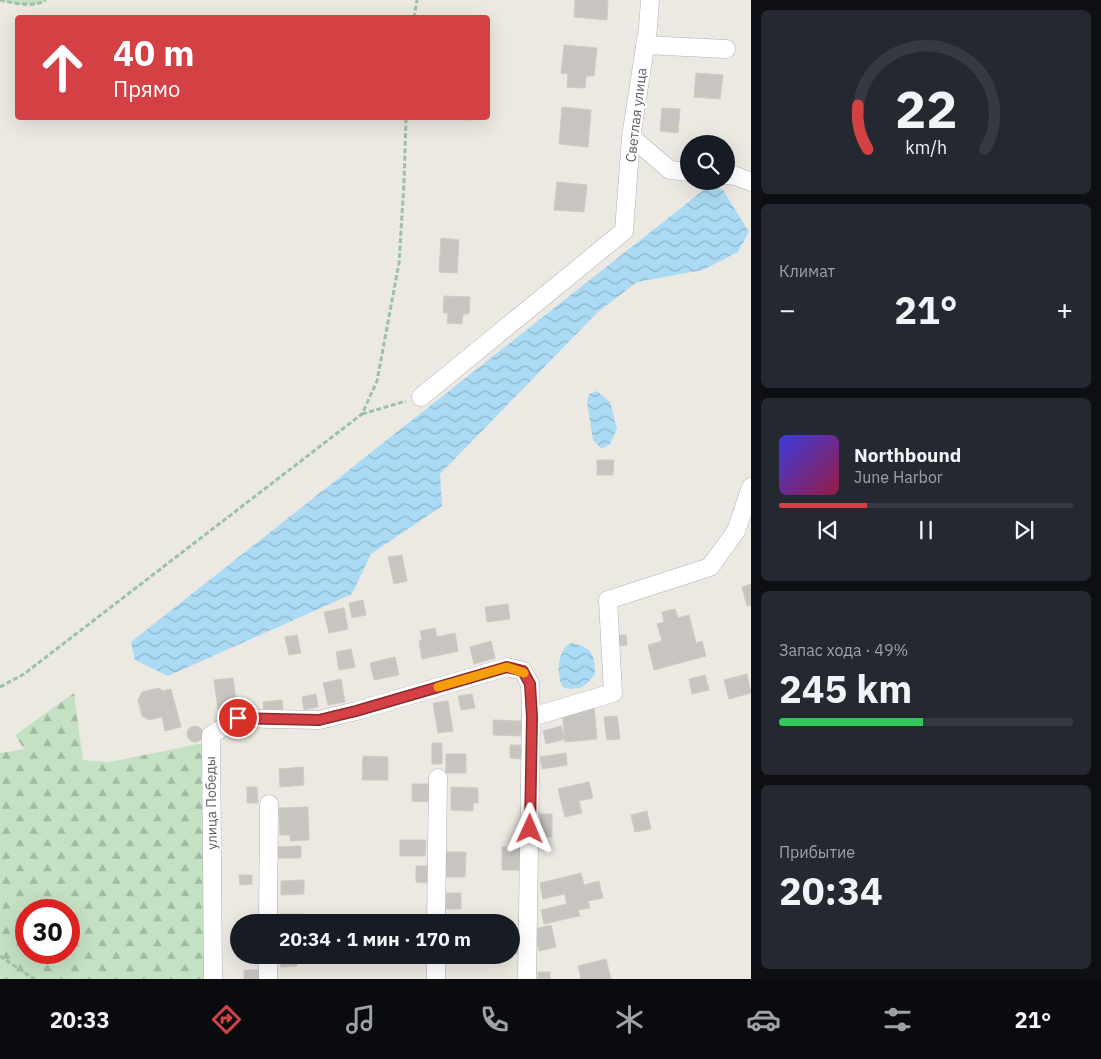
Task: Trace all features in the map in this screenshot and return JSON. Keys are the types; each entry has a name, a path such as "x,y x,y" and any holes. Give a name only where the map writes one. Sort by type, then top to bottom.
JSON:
{"street":[{"name":"Светлая улица","path":"421,397 624,231 631,136 650,0"},
{"path":"645,45 726,49"},
{"path":"631,136 670,170 680,171"},
{"path":"735,176 751,182"},
{"path":"527,979 532,717 613,693 608,600 710,567 736,531 751,487"},
{"name":"улица Победы","path":"213,979 210,735 238,718 319,720 372,707 507,667 523,671 530,684 532,717"},
{"path":"436,914 438,778"},
{"path":"268,914 269,804"},
{"path":"268,964 268,979"},
{"path":"436,964 436,979"}],"path":[{"path":"0,0 16,4 42,3 46,0"},
{"path":"414,15 417,0"},
{"path":"362,414 377,381 399,263 406,120"},
{"path":"0,687 24,674 362,414 421,397"},
{"path":"0,956 34,979"}],"green space":[{"path":"0,0 46,0 36,4 16,4"},
{"path":"74,693 83,760 109,762 209,742 214,979 0,979 0,753 24,749 15,735"}],"water":[{"path":"704,190 723,190 749,232 738,252 703,270 637,282 598,312 440,474 442,506 371,554 352,594 168,676 135,660 131,642"},
{"path":"597,391 610,402 617,429 610,444 602,449 593,440 587,402 589,394"},
{"path":"572,643 584,647 591,652 595,667 595,674 589,682 582,687 574,689 564,688 559,678 559,664 563,650"}],"building":[{"path":"575,0 608,0 607,20 574,17"},
{"path":"564,45 597,48 594,76 586,76 585,88 567,87 568,74 561,73"},
{"path":"696,73 723,75 720,99 694,97"},
{"path":"562,107 591,110 588,147 559,144"},
{"path":"662,108 680,109 678,133 660,131"},
{"path":"557,182 587,185 584,212 554,210"},
{"path":"441,238 459,240 457,273 439,272"},
{"path":"444,296 470,297 469,314 463,314 462,324 447,323 448,313 443,313"},
{"path":"597,460 614,460 613,475 597,475"},
{"path":"402,555 407,581 394,584 388,557"},
{"path":"751,584 751,605 747,606 742,587"},
{"path":"363,600 366,615 352,618 349,603"},
{"path":"508,604 510,619 487,622 485,607"},
{"path":"344,608 348,629 329,633 324,612"},
{"path":"675,609 678,618 689,615 696,643 702,641 706,656 654,670 648,645 662,641 657,624 664,622 662,612"},
{"path":"435,628 437,637 455,633 458,651 422,659 419,641 422,640 420,631"},
{"path":"297,635 301,653 289,655 285,637"},
{"path":"616,635 626,635 627,645 617,646"},
{"path":"491,641 495,658 474,664 470,647"},
{"path":"351,649 355,667 339,670 336,652"},
{"path":"395,657 399,675 374,680 370,663"},
{"path":"747,674 751,693 729,699 724,680"},
{"path":"705,675 709,690 692,694 689,679"},
{"path":"233,678 237,707 218,710 214,680"},
{"path":"341,679 345,702 328,705 323,683"},
{"path":"159,688 163,691 171,689 181,727 165,731 162,717 149,720 142,716 138,700 142,692"},
{"path":"316,694 318,707 304,710 302,697"},
{"path":"472,694 475,708 461,710 458,696"},
{"path":"282,700 283,710 264,712 263,702"},
{"path":"448,701 453,731 438,733 433,703"},
{"path":"594,707 597,739 565,742 562,710"},
{"path":"617,716 620,739 607,740 604,717"},
{"path":"493,720 522,721 521,736 493,735"},
{"path":"195,726 203,734 195,742 187,734"},
{"path":"561,726 565,739 546,744 543,731"},
{"path":"432,743 442,743 442,764 432,764"},
{"path":"510,745 522,745 521,759 510,758"},
{"path":"566,753 567,765 542,769 540,757"},
{"path":"446,754 466,754 466,773 446,773"},
{"path":"363,756 388,757 388,780 362,780"},
{"path":"303,767 304,785 280,787 279,769"},
{"path":"589,782 593,798 579,801 582,813 565,817 558,789"},
{"path":"412,784 429,784 429,802 412,801"},
{"path":"247,787 257,787 258,803 247,803"},
{"path":"451,787 478,788 478,803 473,803 473,811 451,810"},
{"path":"308,807 309,840 290,841 290,835 280,835 279,808"},
{"path":"647,811 651,829 635,832 631,815"},
{"path":"540,814 552,814 552,837 540,837"},
{"path":"400,840 426,840 425,856 400,856"},
{"path":"301,846 301,858 278,858 278,847"},
{"path":"502,847 522,847 521,870 502,870"},
{"path":"445,852 466,852 465,877 444,877"},
{"path":"416,866 428,866 428,883 416,882"},
{"path":"581,873 584,885 599,881 603,898 588,901 590,908 578,910 580,916 570,918 561,878"},
{"path":"239,875 252,875 252,884 240,885"},
{"path":"561,878 564,894 543,899 540,883"},
{"path":"304,880 304,894 281,895 281,881"},
{"path":"446,893 461,893 461,909 446,909"},
{"path":"567,904 570,918 544,924 541,910"},
{"path":"551,925 556,947 539,951 534,929"},
{"path":"606,959 611,979 581,979 578,966"},
{"path":"281,964 297,964 297,966 281,967"},
{"path":"244,970 261,970 261,979 244,979"},
{"path":"538,972 550,972 550,979 538,979"}],"slow traffic":[{"path":"438,687 507,667 523,671 524,673"}],"route":[{"path":"238,718 319,720 507,667 523,671 530,684 532,717 530,829"}]}
